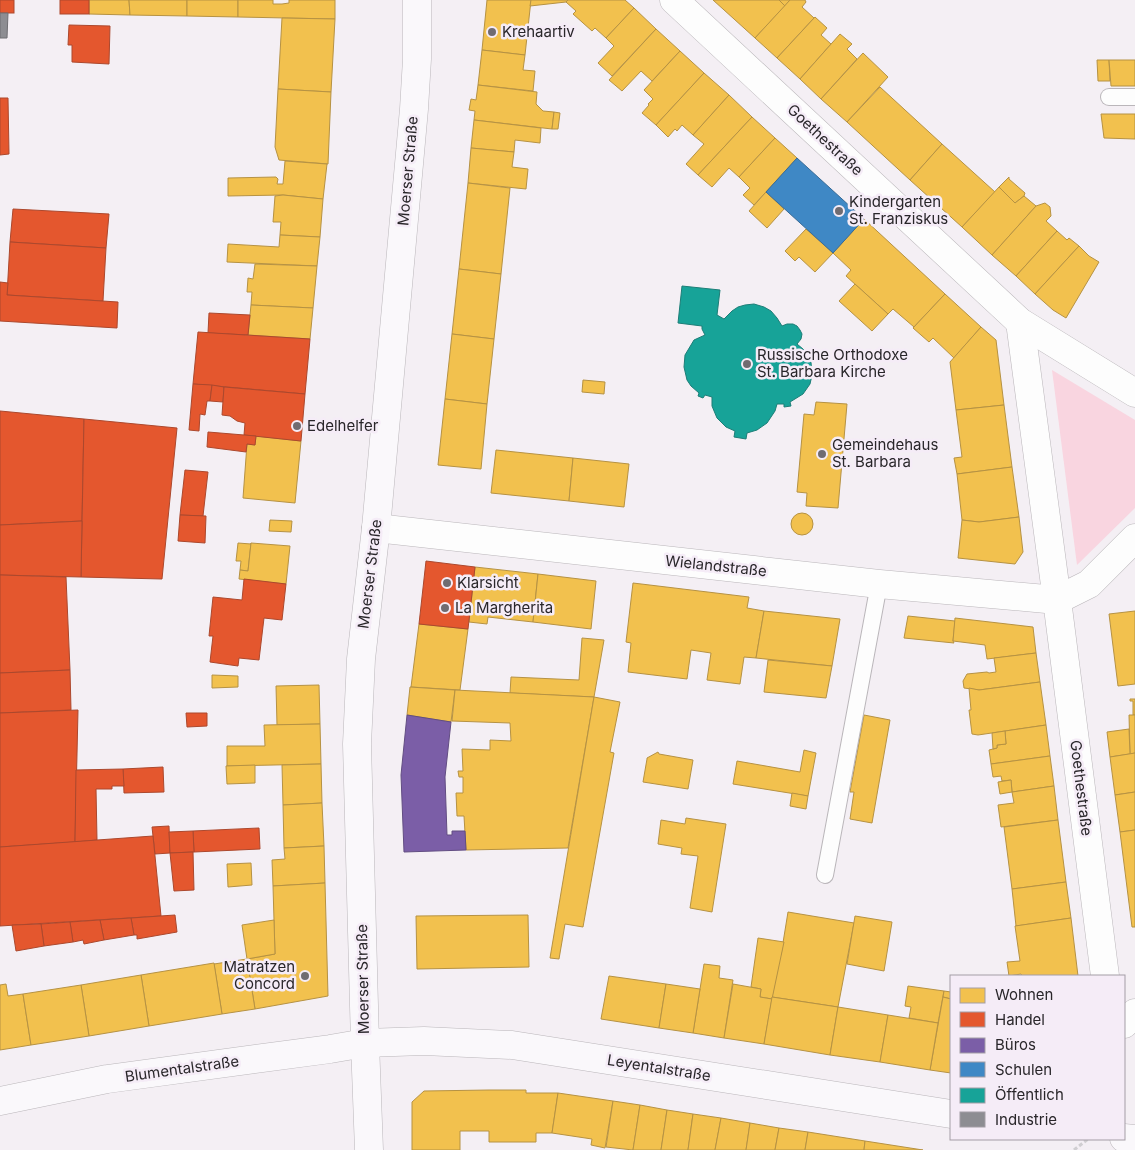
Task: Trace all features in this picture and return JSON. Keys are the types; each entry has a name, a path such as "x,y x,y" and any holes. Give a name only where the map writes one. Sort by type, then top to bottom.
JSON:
{"main road":[{"name":"Moerser Straße","path":"369,1150 357,744 364,619 376,528 414,109 417,58 417,0"},
{"name":"Leyentalstraße","path":"365,1043 424,1041 512,1045 950,1114"},
{"name":"Blumentalstraße","path":"0,1101 107,1080 365,1043"}],"street":[{"name":"Goethestraße","path":"674,0 1020,322 1135,393"},
{"name":"Goethestraße","path":"1020,322 1104,975"},
{"name":"Wielandstraße","path":"376,528 879,584 1057,600"},
{"path":"1057,600 1090,584 1135,538"}],"lane":[{"path":"1109,97 1135,97"},
{"path":"825,875 879,584"}],"path":[{"path":"1074,1150 1087,1140"}],"shaded area":[{"path":"1052,370 1135,420 1135,508 1077,565"}],"building: Wohnen":[{"path":"89,0 129,0 130,15 89,14"},
{"path":"129,0 187,0 187,16 130,15"},
{"path":"187,0 238,0 238,17 187,16"},
{"path":"238,0 273,0 273,4 282,4 289,3 289,0 335,0 335,19 238,17"},
{"path":"487,0 531,0 525,55 482,50"},
{"path":"531,0 568,0 566,2 530,6"},
{"path":"568,0 625,0 634,8 606,38 595,28 592,31 573,14 576,11 566,2"},
{"path":"713,0 779,0 785,6 755,38"},
{"path":"779,0 790,0 785,6"},
{"path":"790,0 805,0 806,2 802,7 814,18 777,58 755,38"},
{"path":"634,8 656,29 612,76 598,63 614,46 606,38"},
{"path":"815,17 827,28 821,35 831,44 800,79 777,58"},
{"path":"282,18 335,19 331,92 278,89"},
{"path":"656,29 680,51 652,81 641,71 622,91 609,80"},
{"path":"840,34 852,44 847,49 857,59 821,99 800,79"},
{"path":"482,50 525,55 523,70 535,71 533,91 478,85"},
{"path":"680,51 704,73 656,125 642,113 653,99 644,90"},
{"path":"863,53 888,77 847,122 821,99"},
{"path":"1097,60 1109,60 1110,81 1098,81"},
{"path":"1109,60 1135,60 1135,86 1111,86"},
{"path":"704,73 729,95 693,135 682,125 677,131 675,129 668,137 656,125"},
{"path":"478,85 537,92 536,104 543,111 554,112 552,129 474,120 475,111 469,110 471,99 476,100"},
{"path":"880,87 942,144 910,180 847,122"},
{"path":"278,89 331,92 328,164 279,160 275,147"},
{"path":"729,95 752,117 698,175 686,164 704,144 693,135"},
{"path":"554,112 560,113 558,129 552,129"},
{"path":"1101,114 1135,114 1135,139 1104,138"},
{"path":"752,117 775,138 739,177 729,168 712,187 698,175"},
{"path":"474,120 541,128 540,143 515,140 514,152 471,148"},
{"path":"775,138 797,158 754,205 743,195 750,188 739,177"},
{"path":"942,144 995,192 962,227 910,180"},
{"path":"471,148 514,152 512,167 528,169 526,189 468,183"},
{"path":"285,161 327,164 323,199 283,195 228,196 228,178 276,177 278,179 277,184 283,184"},
{"path":"1009,177 1025,193 1015,203 999,187"},
{"path":"468,183 510,188 501,274 459,269"},
{"path":"999,187 1015,203 1024,196 1036,206 992,255 962,227"},
{"path":"766,192 784,209 767,228 749,211"},
{"path":"275,196 323,199 320,237 280,235 281,222 273,222"},
{"path":"1045,203 1050,207 1051,216 1046,221 1057,231 1016,276 992,255 1036,206"},
{"path":"864,219 945,294 914,327 893,309 888,314 846,276 851,270 833,253"},
{"path":"806,229 833,253 815,272 799,257 795,261 785,251"},
{"path":"1057,231 1067,240 1069,238 1079,246 1035,294 1016,276"},
{"path":"280,235 320,237 317,266 227,262 228,244 279,247"},
{"path":"1079,246 1089,256 1099,262 1066,318 1053,310 1035,294"},
{"path":"255,264 317,266 313,308 251,305 252,292 247,292 248,278 253,279"},
{"path":"459,269 501,274 494,339 452,334"},
{"path":"855,284 888,314 872,331 839,301"},
{"path":"945,294 981,327 954,358 933,338 929,342 913,328"},
{"path":"251,305 313,308 310,339 248,335"},
{"path":"981,327 996,340 1004,405 956,410 950,362"},
{"path":"452,334 494,339 487,404 445,399"},
{"path":"583,380 605,382 604,394 582,392"},
{"path":"445,399 487,404 481,469 438,465"},
{"name":"Gemeindehaus St. Barbara","path":"816,402 847,404 838,508 806,506 807,493 797,492 804,414 814,415"},
{"path":"1004,405 1012,467 957,474 954,458 962,457 956,410"},
{"path":"256,436 301,441 295,503 243,498 247,444 255,445"},
{"path":"496,450 573,458 569,501 491,493"},
{"path":"573,458 629,464 624,507 569,501"},
{"path":"1012,467 1019,517 979,522 962,520 957,474"},
{"path":"798,513 806,513 813,520 813,528 806,535 798,535 791,528 791,520"},
{"path":"1019,517 1023,552 1015,564 958,558 962,520 979,522"},
{"path":"270,520 292,521 291,532 269,531"},
{"path":"238,543 251,544 248,571 240,570 241,561 236,561"},
{"path":"251,543 290,546 286,584 239,579 240,570 248,571"},
{"path":"475,567 538,574 533,622 488,617 487,624 469,622"},
{"path":"538,574 596,581 591,629 533,622"},
{"path":"633,583 749,597 747,608 764,611 756,658 744,657 740,684 707,680 711,653 691,650 687,679 628,672 631,643 626,642"},
{"path":"764,611 840,619 832,666 756,658"},
{"path":"1135,611 1135,684 1118,686 1109,614"},
{"path":"908,616 955,621 954,643 904,638"},
{"path":"955,618 1033,627 1036,653 987,659 985,645 953,641"},
{"path":"419,624 468,629 460,690 411,687"},
{"path":"582,638 604,640 594,697 510,693 511,677 579,680"},
{"path":"1036,653 1040,682 979,690 964,688 963,681 967,674 996,672 994,658"},
{"path":"768,660 832,666 826,698 764,692"},
{"path":"212,675 238,676 238,687 212,688"},
{"path":"1040,682 1046,725 978,735 972,734 969,688 979,690"},
{"path":"319,685 320,724 277,725 276,686"},
{"path":"410,687 455,690 451,722 407,715"},
{"path":"455,690 594,697 568,848 466,850 464,816 457,816 456,793 463,793 463,777 459,777 458,771 463,771 462,749 490,750 490,740 511,741 510,723 452,721"},
{"path":"594,697 620,702 610,752 614,753 583,927 565,924 559,959 550,958"},
{"path":"1130,699 1135,699 1135,715 1133,715 1133,701 1130,701"},
{"path":"864,715 890,720 872,823 850,819 854,792 850,792"},
{"path":"1129,715 1135,715 1135,753 1130,754"},
{"path":"320,724 321,764 227,766 227,746 265,746 264,725"},
{"path":"1046,725 1050,756 991,764 989,750 997,748 997,745 1006,744 1005,731"},
{"path":"1129,729 1130,754 1110,757 1107,732"},
{"path":"1005,731 1006,744 997,745 997,748 993,749 992,733"},
{"path":"804,750 816,753 808,796 733,784 737,761 800,772"},
{"path":"658,752 659,754 693,760 688,789 643,782 647,758"},
{"path":"1135,753 1135,792 1115,795 1110,757"},
{"path":"1050,756 1054,786 1012,792 1011,780 1002,781 1001,776 993,777 991,764"},
{"path":"321,764 322,803 283,805 282,765"},
{"path":"255,765 255,783 227,784 226,766"},
{"path":"1011,780 1012,792 1000,794 998,782"},
{"path":"1054,786 1058,820 1001,827 998,805 1014,803 1012,792"},
{"path":"1135,792 1135,830 1120,832 1115,795"},
{"path":"792,793 808,796 806,809 790,806"},
{"path":"322,803 324,846 284,848 283,805"},
{"path":"686,818 726,824 712,912 690,908 698,856 681,854 682,848 658,844 661,820 685,824"},
{"path":"1058,820 1066,882 1012,889 1004,827"},
{"path":"1135,830 1135,927 1132,927 1120,832"},
{"path":"324,846 325,883 273,886 272,860 285,859 284,848"},
{"path":"251,863 252,885 228,887 227,864"},
{"path":"1066,882 1071,918 1016,926 1012,889"},
{"path":"325,883 328,996 255,1009 247,959 275,954 273,886"},
{"path":"788,912 854,923 838,1007 772,997"},
{"path":"528,915 529,967 417,969 416,916"},
{"path":"855,916 892,922 884,971 847,964"},
{"path":"1071,918 1078,975 1009,975 1007,962 1020,961 1015,926"},
{"path":"274,920 275,954 247,959 242,925"},
{"path":"758,938 784,942 772,999 760,997 761,989 751,987"},
{"path":"247,959 255,1009 222,1014 214,964"},
{"path":"214,963 222,1014 149,1026 141,975"},
{"path":"704,964 720,966 719,978 733,980 724,1038 693,1033"},
{"path":"141,975 149,1026 89,1036 81,985"},
{"path":"609,976 666,984 659,1028 601,1019"},
{"path":"6,984 8,996 23,994 31,1045 0,1050 0,985"},
{"path":"666,984 700,989 693,1033 659,1028"},
{"path":"733,984 761,989 760,997 772,999 764,1044 724,1038"},
{"path":"81,985 89,1036 31,1045 23,994"},
{"path":"908,986 944,991 938,1023 909,1018 911,1007 905,1006"},
{"path":"944,991 950,992 950,999 943,997"},
{"path":"772,997 838,1007 830,1055 764,1044"},
{"path":"943,997 950,999 950,1073 930,1070"},
{"path":"838,1007 888,1015 880,1062 830,1055"},
{"path":"888,1015 938,1023 930,1070 880,1062"},
{"path":"526,1090 526,1093 558,1093 552,1133 536,1133 536,1142 489,1142 489,1131 460,1131 460,1150 412,1150 412,1102 424,1091"},
{"path":"558,1093 613,1101 605,1148 591,1145 592,1139 552,1133"},
{"path":"613,1101 640,1105 633,1150 606,1147"},
{"path":"640,1105 667,1110 661,1150 633,1150"},
{"path":"667,1110 693,1114 688,1150 661,1150"},
{"path":"693,1114 721,1118 715,1150 688,1150"},
{"path":"721,1118 750,1123 746,1150 715,1150"},
{"path":"750,1123 779,1128 775,1150 746,1150"},
{"path":"779,1128 808,1132 805,1150 775,1150"},
{"path":"808,1132 865,1141 864,1150 805,1150"},
{"path":"865,1141 923,1150 864,1150"}],"building: Handel":[{"path":"0,0 14,0 14,13 0,13"},
{"path":"60,0 89,0 89,14 60,14"},
{"path":"69,25 110,26 109,64 72,62 72,45 68,45"},
{"path":"0,98 8,98 9,154 0,155"},
{"path":"13,209 109,214 106,248 10,242"},
{"path":"10,242 106,248 103,301 7,295"},
{"path":"0,282 8,283 7,295 118,302 117,328 0,321"},
{"path":"209,313 250,315 248,335 208,333"},
{"path":"198,332 310,339 305,394 193,384"},
{"path":"193,384 212,385 210,401 207,401 205,415 200,414 199,431 189,430"},
{"path":"212,385 224,387 223,402 210,401"},
{"path":"224,387 305,394 301,441 244,435 245,423 237,421 230,416 222,415"},
{"path":"0,411 84,419 82,521 0,525"},
{"path":"84,419 177,428 162,579 81,577"},
{"path":"208,432 256,436 255,445 247,444 246,452 207,447"},
{"path":"185,470 208,472 203,516 180,515"},
{"path":"180,515 206,516 205,543 178,541"},
{"path":"82,521 81,577 0,575 0,525"},
{"path":"426,561 475,567 468,629 419,624"},
{"path":"0,575 66,577 70,670 0,673"},
{"path":"244,579 286,584 282,620 264,618 259,660 239,658 238,666 210,662 213,636 209,636 213,597 242,600"},
{"path":"70,670 71,710 0,713 0,673"},
{"path":"78,710 75,842 0,847 0,713"},
{"path":"186,713 207,713 207,726 187,727"},
{"path":"163,767 164,792 124,793 123,769"},
{"path":"123,769 124,786 112,786 112,789 96,789 97,840 75,842 76,770"},
{"path":"169,826 170,853 155,854 152,827"},
{"path":"259,828 260,849 194,852 193,831"},
{"path":"193,831 194,852 170,853 169,832"},
{"path":"153,836 161,916 0,926 0,847"},
{"path":"193,852 194,890 174,891 170,853"},
{"path":"175,915 177,932 137,939 137,935 134,935 131,918"},
{"path":"131,918 134,935 104,940 100,920"},
{"path":"100,920 104,940 84,944 83,940 73,942 70,922"},
{"path":"70,922 73,942 44,946 41,924"},
{"path":"41,924 44,946 16,951 12,925"}],"building: Büros":[{"path":"407,715 451,722 445,777 447,835 452,835 452,831 465,831 466,850 404,852 401,775"}],"building: Schulen":[{"path":"797,158 864,219 833,253 766,192"}],"building: Öffentlich":[{"name":"Russische Orthodoxe St. Barbara Kirche","path":"682,286 720,290 717,315 724,319 738,307 754,304 771,311 782,326 793,324 797,326 802,334 797,344 803,349 811,362 812,375 810,384 803,394 790,402 791,406 784,407 784,404 777,404 767,423 757,430 747,433 746,439 734,437 735,431 726,427 717,418 712,406 712,397 705,395 703,398 698,396 699,393 687,380 684,367 685,355 694,340 705,335 702,326 678,323"}],"building: Industrie":[{"path":"0,13 8,13 7,38 0,38"}],"place":[{"name":"Krehaartiv","path":"492,32"},
{"name":"Kindergarten St. Franziskus","path":"839,211"},
{"name":"Russische Orthodoxe St. Barbara Kirche","path":"747,364"},
{"name":"Edelhelfer","path":"297,426"},
{"name":"Gemeindehaus St. Barbara","path":"822,454"},
{"name":"Klarsicht","path":"447,583"},
{"name":"La Margherita","path":"445,608"},
{"name":"Matratzen Concord","path":"305,976"}]}
